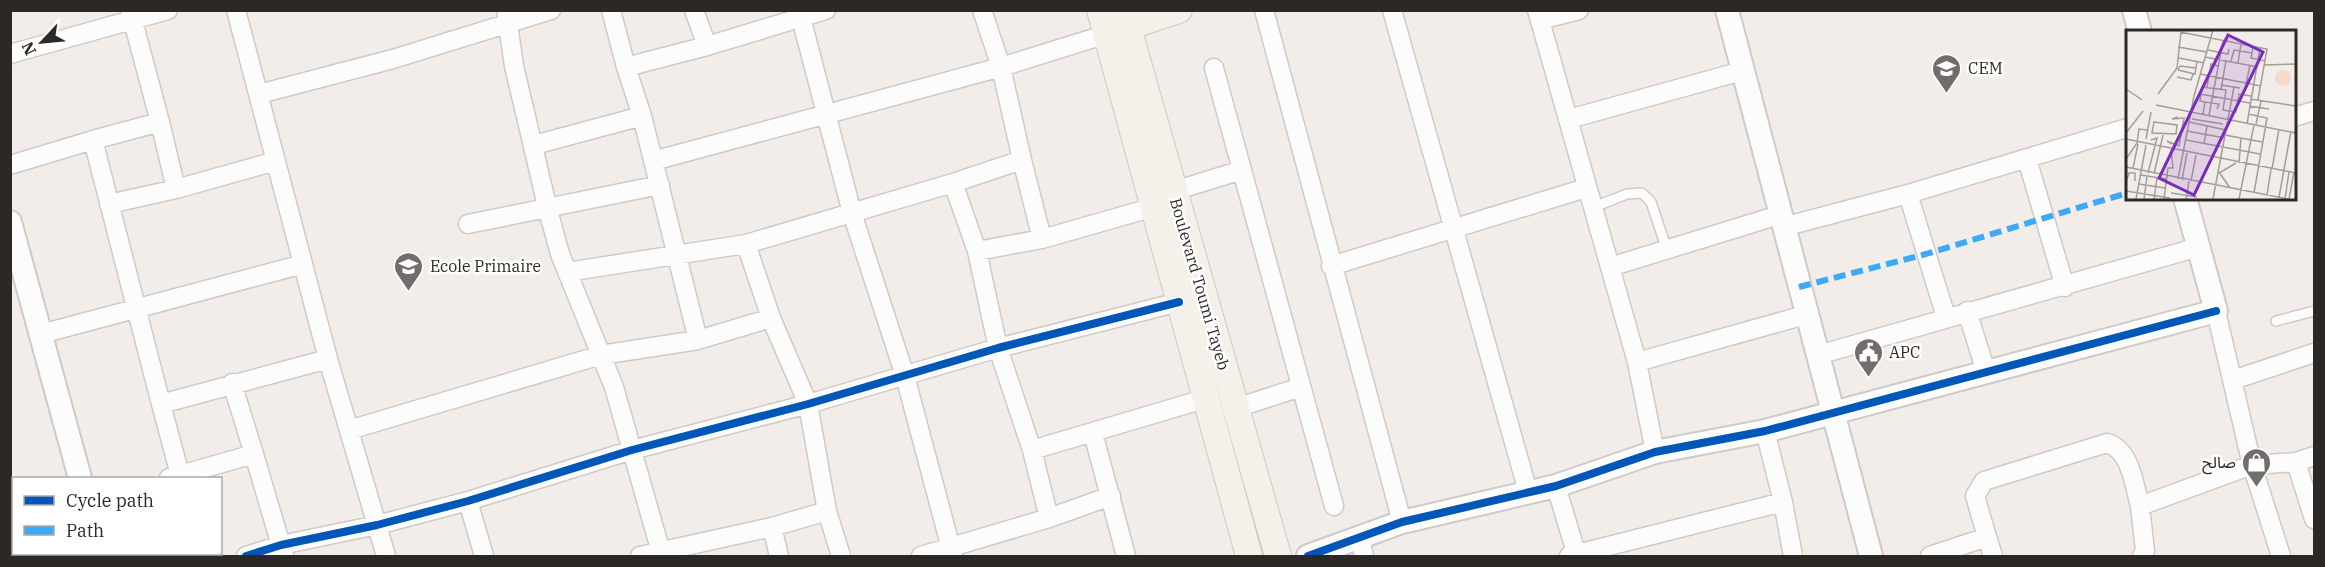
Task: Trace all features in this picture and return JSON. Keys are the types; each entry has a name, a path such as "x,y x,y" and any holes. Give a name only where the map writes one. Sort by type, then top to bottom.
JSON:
{"main road":[{"path":"1114,20 1179,10"},
{"name":"Boulevard Toumi Tayeb","path":"1114,20 1174,191 1278,556"},
{"name":"Boulevard Toumi Tayeb","path":"1114,20 1154,207 1204,399 1250,556"}],"street":[{"path":"10,54 131,15 168,10"},
{"path":"236,10 328,359 386,556"},
{"path":"259,94 393,59 507,17 552,10"},
{"path":"611,10 626,68 642,116 698,340"},
{"path":"694,10 707,46"},
{"path":"626,68 707,46 800,15 826,10"},
{"path":"982,10 1001,68 1042,239"},
{"path":"1264,10 1331,266 1402,522"},
{"path":"1392,10 1528,492"},
{"path":"1579,10 1538,15 1637,362 1655,452"},
{"path":"1727,10 1805,315 1818,355 1870,556"},
{"path":"2134,10 2139,30"},
{"path":"131,15 176,189"},
{"path":"800,15 824,114 852,213 905,376 952,552"},
{"path":"507,17 514,66 548,210 567,272 614,387 662,553"},
{"path":"653,161 1001,68 1114,20"},
{"path":"1214,68 1334,506"},
{"path":"1569,119 1742,71"},
{"path":"2295,117 2314,111"},
{"path":"534,145 642,116"},
{"path":"10,165 159,123"},
{"path":"1610,267 1781,221 1908,194 2126,128"},
{"path":"93,140 161,404 174,477 254,454"},
{"path":"2027,159 2065,286"},
{"path":"567,272 675,253 746,244 953,183 1022,160"},
{"path":"109,204 176,189 276,161"},
{"path":"1174,191 1242,171"},
{"path":"953,183 977,251 998,348 1032,450 1049,518"},
{"path":"468,224 548,210 660,185"},
{"path":"1331,266 1586,188"},
{"path":"1908,194 1946,316"},
{"path":"2187,200 2216,310 2253,465 2281,556"},
{"path":"977,251 1042,239 1154,207"},
{"path":"10,222 80,477"},
{"path":"746,244 771,318 808,404 827,511 841,556"},
{"path":"1818,355 1946,316 2065,286 2199,247"},
{"path":"41,334 303,264"},
{"path":"246,556 282,551 468,501 632,450 808,404 998,348 1179,303"},
{"path":"1308,556 1362,548 1402,522 1556,486 1655,452 1765,431 1833,414 2216,310"},
{"path":"1967,311 1986,372"},
{"path":"1637,362 1805,315"},
{"path":"349,430 601,355 698,340 771,318"},
{"path":"2233,380 2314,353"},
{"path":"161,404 232,383 328,359"},
{"path":"232,383 282,551"},
{"path":"1236,408 1301,387"},
{"path":"1032,450 1204,399"},
{"path":"1765,431 1784,502 1793,556"},
{"path":"1093,433 1126,556"},
{"path":"1993,556 1975,496 1984,481 2107,443 2118,446 2125,455 2140,507 2145,551 2142,556"},
{"path":"2140,507 2253,465 2296,462 2314,456"},
{"path":"2296,462 2314,519"},
{"path":"1556,486 1574,556 1784,502"},
{"path":"921,556 952,552 1111,496"},
{"path":"468,501 484,556"},
{"path":"640,556 772,527 827,511"},
{"path":"772,527 779,556"},
{"path":"1930,556 1987,537"}],"lane":[{"path":"1594,207 1628,194 1642,193 1651,202 1667,250"},
{"path":"2276,321 2314,311"}],"marked path":[{"path":"1799,287 1926,254 2126,193"}],"cycle path":[{"path":"246,556 281,545 377,525 468,501 632,450 808,404 998,348 1179,302"},
{"path":"1308,556 1402,522 1556,486 1655,452 1765,431 2216,311"}],"place":[{"name":"CEM","path":"1947,94"},
{"name":"Ecole Primaire","path":"409,292"},
{"name":"APC","path":"1868,378"},
{"name":"صالح","path":"2257,488"}]}
